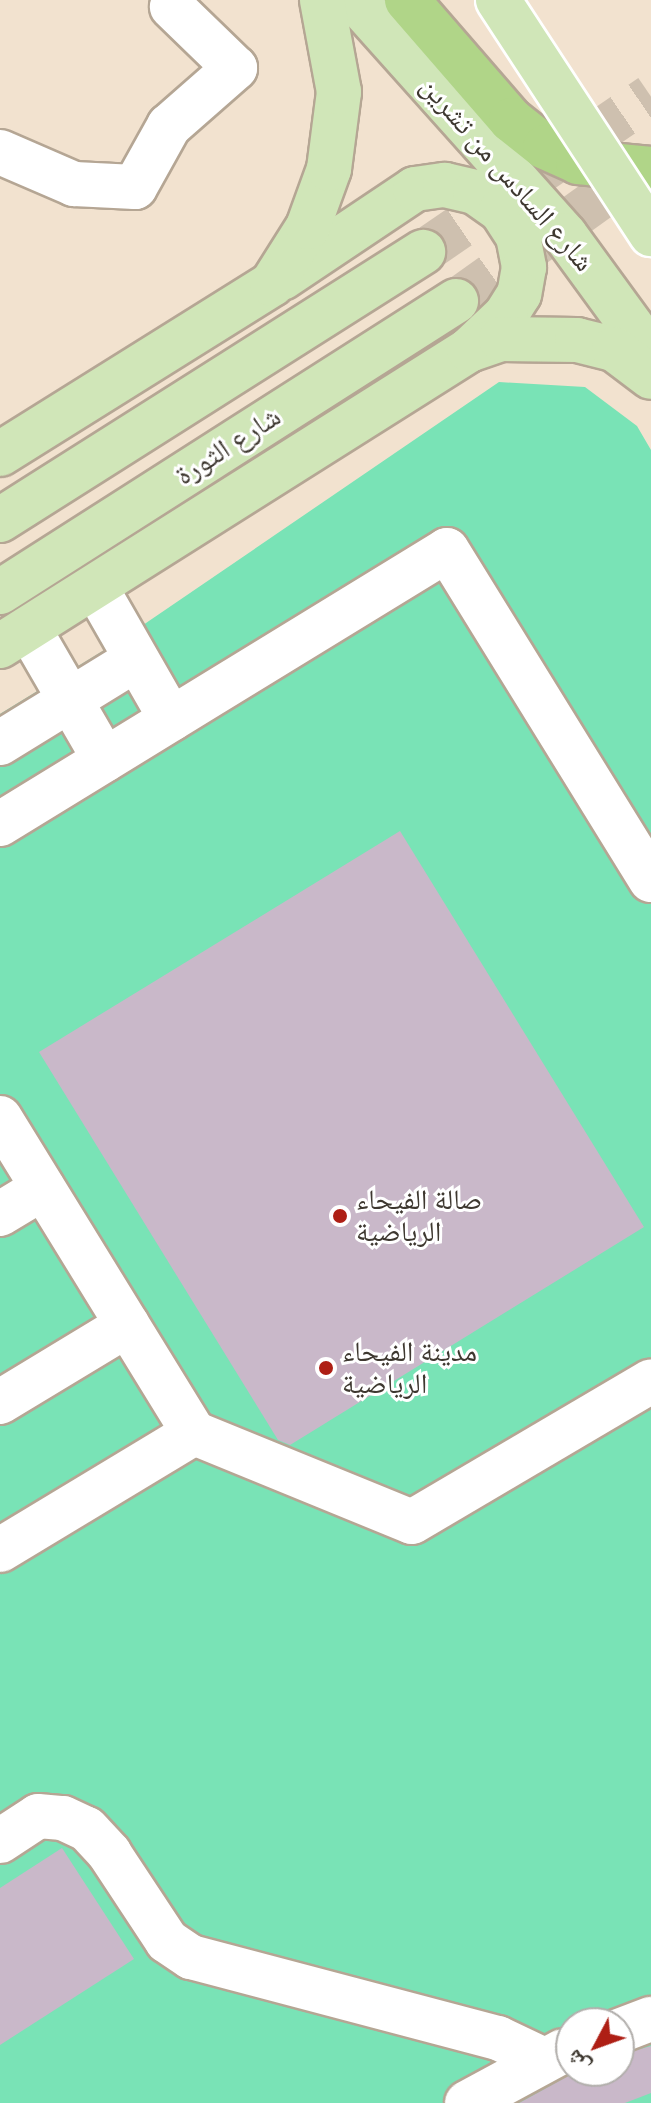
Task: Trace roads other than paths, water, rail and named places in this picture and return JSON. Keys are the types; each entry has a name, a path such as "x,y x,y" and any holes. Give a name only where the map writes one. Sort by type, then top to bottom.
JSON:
{"highway":[{"path":"407,0 511,120 545,147 578,162 651,169"}],"main road":[{"path":"272,284 308,227 329,169 339,92 322,0"},
{"name":"شارع السادس من تشرين","path":"355,0 565,235 651,353"},
{"path":"498,0 651,234"},
{"path":"0,454 272,284 415,189 445,185 475,192 509,223 524,267 519,294 506,315 469,350 14,637"},
{"path":"0,520 423,252"},
{"name":"شارع الثورة","path":"0,592 456,301"},
{"path":"469,350 501,339 577,340 614,349 651,377"}],"lane":[{"path":"0,152 74,184 135,187 169,126 235,68 172,7"},
{"path":"0,824 447,550 651,880"},
{"path":"96,588 171,719"},
{"path":"14,637 68,701 105,760"},
{"path":"0,743 135,660"},
{"path":"0,1118 194,1433 412,1522 651,1381"},
{"path":"0,1214 43,1188"},
{"path":"0,1402 127,1325"},
{"path":"0,1550 194,1433"},
{"path":"0,1841 38,1816 63,1818 87,1829 109,1853 167,1941 191,1957 555,2053"},
{"path":"467,2103 555,2055"}],"tunnel":[{"path":"423,252 651,96"},
{"path":"456,301 649,163"}],"place":[{"name":"صالة الفيحاء الرياضية","path":"340,1216"},
{"name":"مدينة الفيحاء الرياضية","path":"326,1368"}]}
